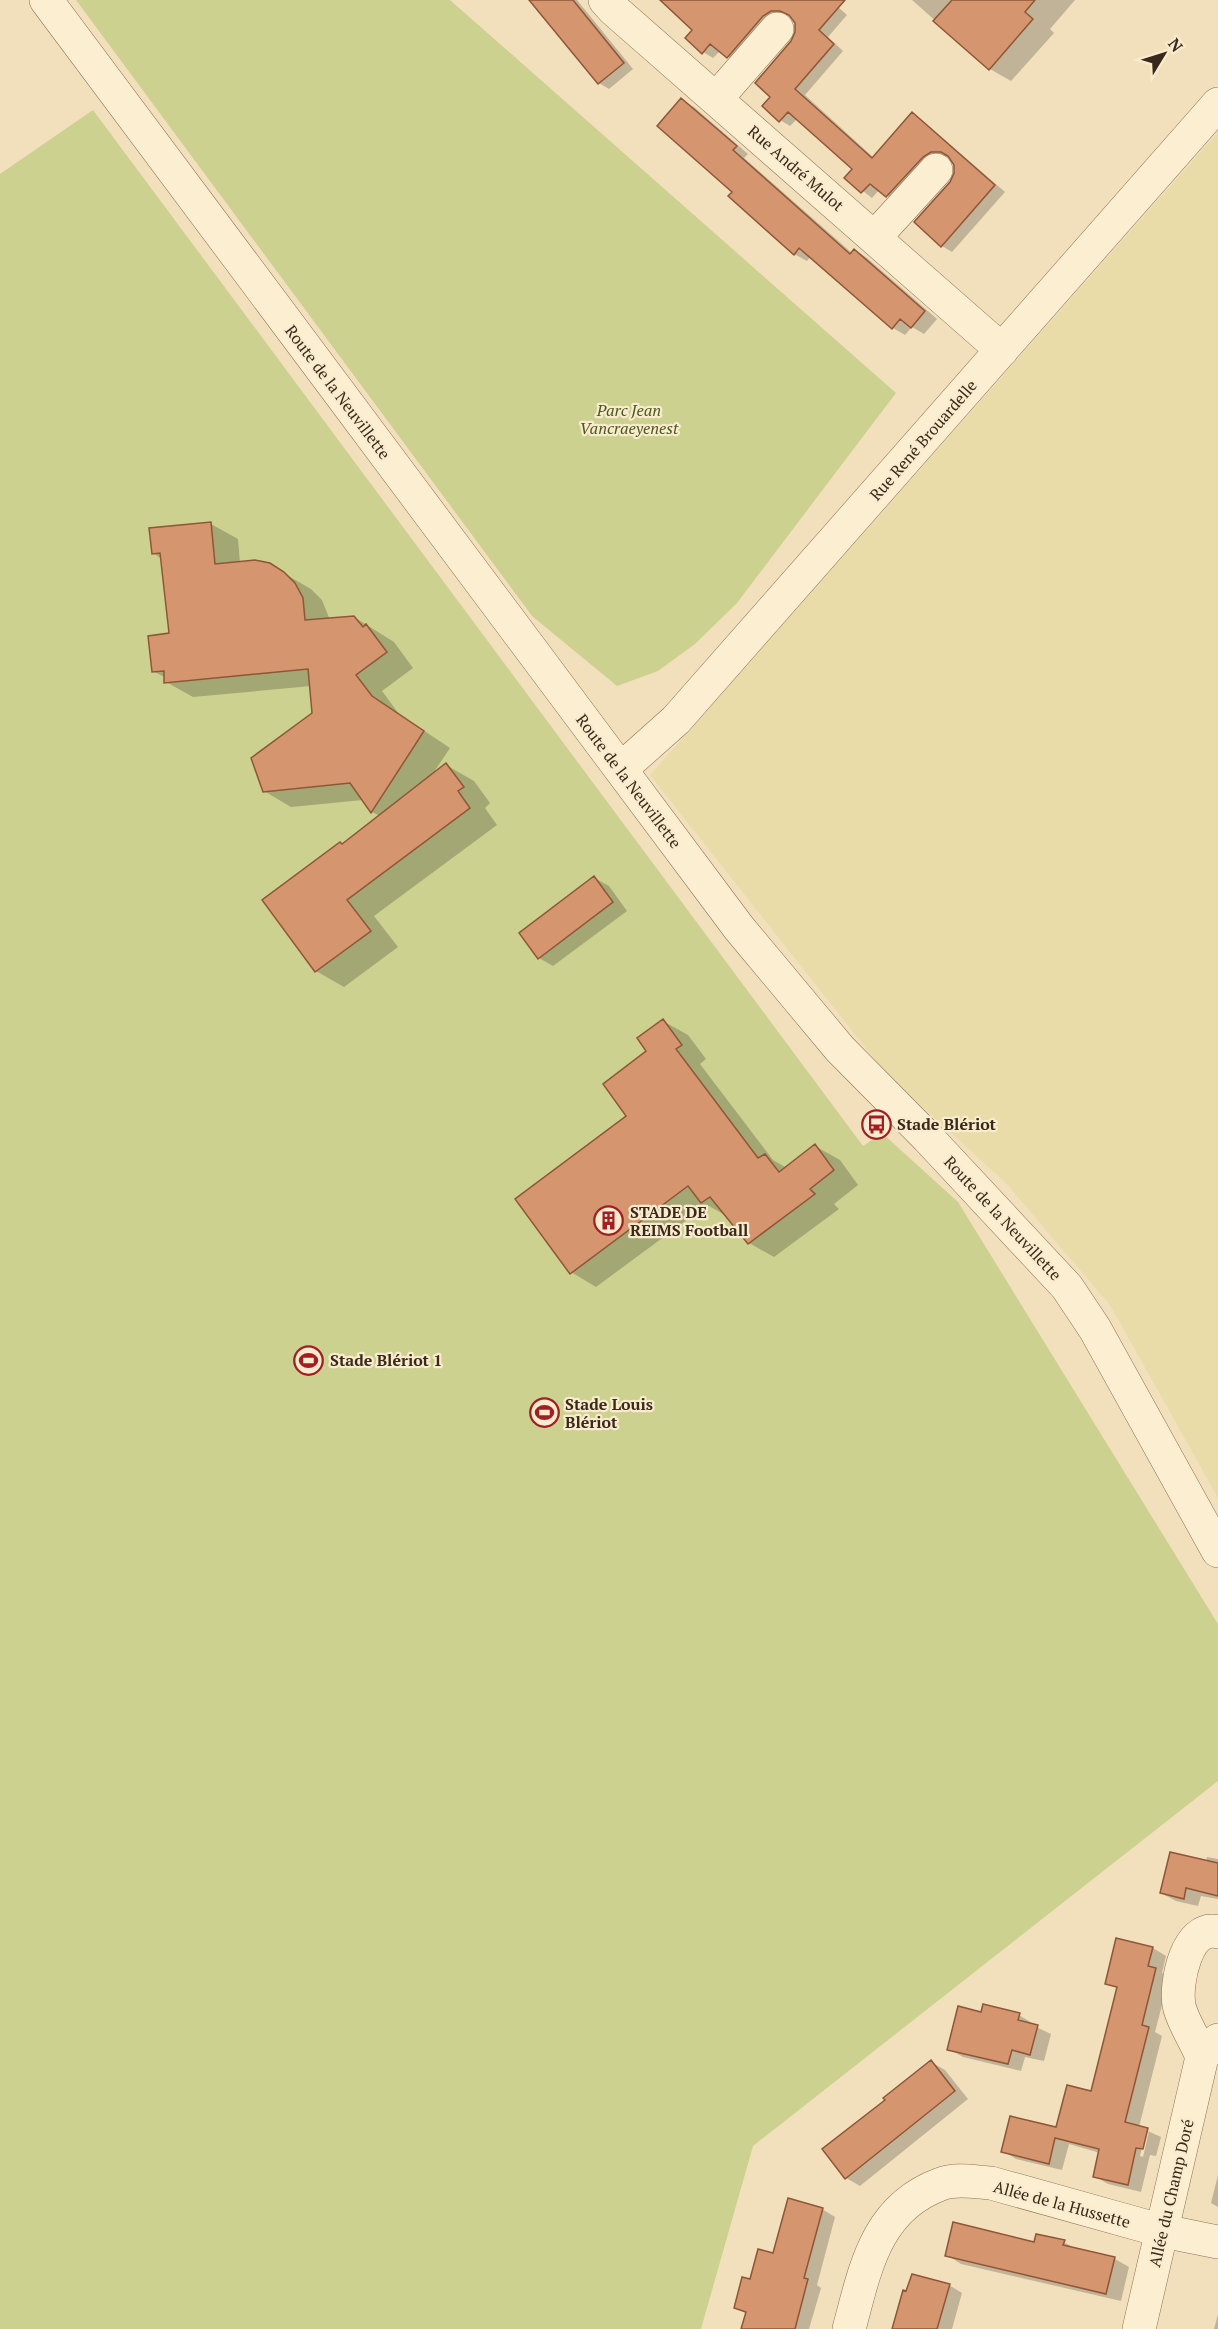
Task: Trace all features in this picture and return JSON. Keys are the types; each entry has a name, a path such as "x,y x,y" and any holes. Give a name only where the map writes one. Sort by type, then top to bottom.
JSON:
{"street":[{"name":"Route de la Neuvillette","path":"46,0 739,928 840,1049 928,1138 1067,1287 1095,1329 1218,1551"},
{"name":"Rue André Mulot","path":"605,0 1002,350"},
{"path":"716,99 777,29"},
{"name":"Rue René Brouardelle","path":"621,769 676,720 1218,104"},
{"path":"875,237 936,170"},
{"name":"Allée du Champ Doré","path":"1139,2329 1210,2049 1179,2006 1178,1986 1193,1940 1211,1930 1218,1932"},
{"name":"Allée de la Hussette","path":"849,2329 866,2267 882,2230 906,2205 942,2183 964,2181 991,2183 1163,2231 1218,2242"}],"shaded area":[{"path":"1218,132 1218,1498 1110,1305 1005,1182 887,1075 650,775"}],"green space":[{"name":"Parc Jean Vancraeyenest","path":"76,0 450,0 896,393 737,603 695,644 658,671 617,686 532,616"},
{"name":"Stade Louis Blériot","path":"93,110 863,1146 882,1133 958,1202 1218,1624 1218,1781 753,2146 701,2329 0,2329 0,174"}],"building":[{"path":"529,0 573,0 624,63 598,84"},
{"path":"660,0 845,0 819,30 834,44 795,89 872,158 912,112 995,185 941,247 914,222 950,182 954,173 954,165 948,156 941,152 931,152 923,157 886,197 870,184 861,193 844,178 852,169 788,112 779,122 762,106 770,97 755,83 791,41 795,32 795,23 789,15 780,11 771,11 763,16 727,58 710,44 702,54 685,38 692,30"},
{"path":"952,0 1035,0 1025,12 1033,19 989,70 933,21"},
{"path":"681,98 737,146 733,150 850,254 854,249 925,311 911,328 900,319 892,329 799,248 794,255 728,196 732,192 657,126"},
{"path":"211,522 215,564 255,560 270,563 295,583 303,598 305,620 354,616 363,627 366,624 387,652 356,675 372,696 424,731 371,813 350,783 263,792 251,758 312,713 308,669 164,683 164,671 152,672 148,636 169,633 160,553 152,554 149,528"},
{"path":"446,763 464,787 458,791 470,808 347,900 371,931 315,972 262,900 340,842 342,844"},
{"path":"594,876 613,902 538,959 519,933"},
{"path":"663,1019 682,1045 676,1049 758,1158 765,1154 779,1172 815,1144 834,1170 810,1189 815,1194 748,1244 710,1197 701,1203 688,1186 570,1274 515,1199 626,1116 603,1084 646,1051 637,1038"},
{"path":"1170,1852 1218,1863 1218,1896 1186,1888 1184,1899 1160,1893"},
{"path":"1116,1938 1153,1947 1148,1966 1156,1968 1142,2025 1149,2027 1125,2122 1148,2128 1143,2149 1136,2148 1128,2185 1093,2177 1099,2149 1055,2138 1049,2164 1001,2152 1010,2116 1056,2127 1067,2085 1091,2091 1117,1987 1105,1984"},
{"path":"983,2004 1020,2013 1018,2020 1038,2025 1030,2055 1012,2050 1008,2064 947,2050 958,2006 981,2012"},
{"path":"931,2060 955,2091 845,2179 822,2149 885,2100 883,2098"},
{"path":"788,2198 823,2208 804,2278 808,2279 795,2329 741,2329 746,2312 734,2308 742,2277 750,2279 758,2249 773,2253"},
{"path":"953,2222 1034,2242 1036,2234 1065,2240 1063,2245 1115,2257 1106,2294 945,2256"},
{"path":"912,2274 950,2284 937,2329 892,2329 903,2290 906,2291"}],"place":[{"name":"Stade Blériot","path":"876,1124"},
{"name":"STADE DE REIMS Football","path":"609,1221"},
{"name":"Stade Blériot 1","path":"309,1360"},
{"name":"Stade Louis Blériot","path":"544,1413"}]}
